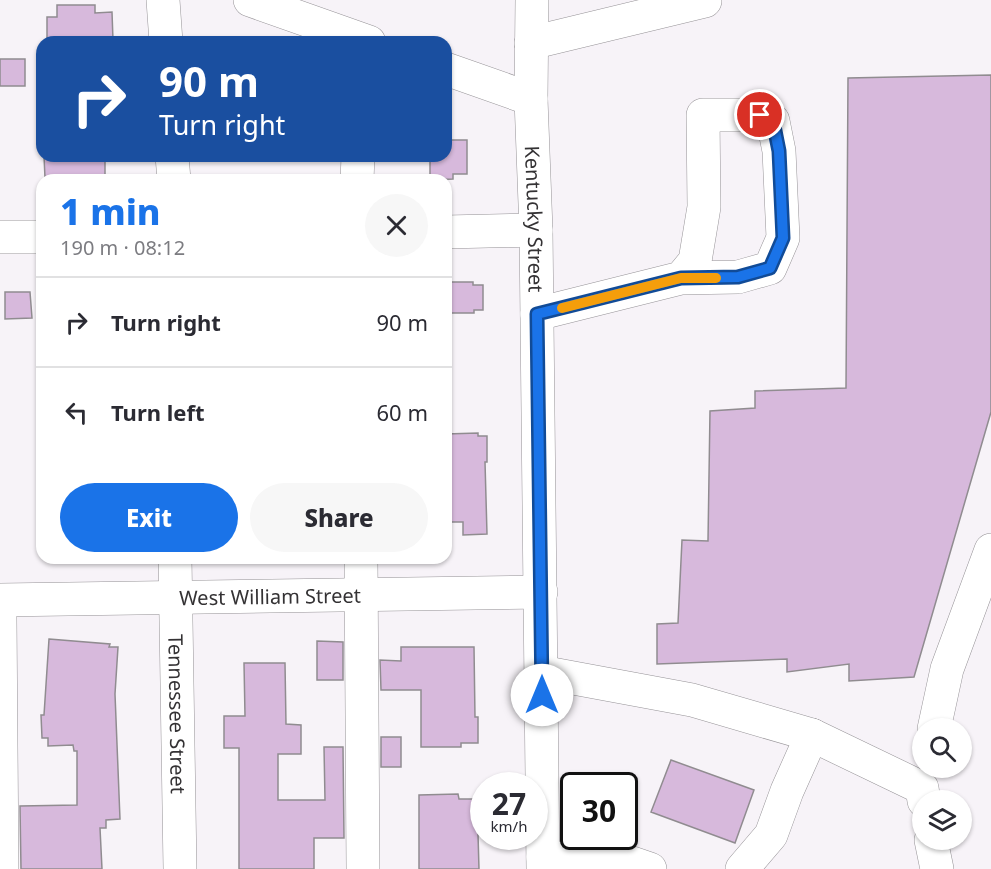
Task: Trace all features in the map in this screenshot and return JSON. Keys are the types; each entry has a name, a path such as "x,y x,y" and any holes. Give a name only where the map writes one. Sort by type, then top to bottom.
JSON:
{"street":[{"path":"163,0 166,36"},
{"path":"250,0 304,9 354,36"},
{"name":"Kentucky Street","path":"532,0 531,99 536,230 543,863"},
{"path":"531,43 705,1"},
{"path":"452,71 531,99"},
{"path":"537,314 681,278 738,277 770,268 783,238 779,151 773,121 760,115 703,115 704,207 695,261 681,278"},
{"path":"452,232 536,230"},
{"path":"0,237 36,237"},
{"path":"936,718 947,669 991,550"},
{"name":"Tennessee Street","path":"176,564 180,869"},
{"path":"361,564 363,869"},
{"name":"West William Street","path":"0,600 541,592"},
{"path":"0,619 2,869"},
{"path":"541,672 692,700 812,735 924,786"},
{"path":"741,869 771,835 787,791 812,735"},
{"path":"933,850 936,869"},
{"path":"543,863 612,856 650,869"}],"building":[{"path":"57,5 95,5 95,13 112,12 113,36 47,36 47,17 57,17"},
{"path":"0,59 25,59 25,86 0,86"},
{"path":"991,75 991,412 914,677 849,681 849,664 787,672 787,659 657,664 657,624 678,623 682,540 708,541 710,411 755,408 755,391 846,388 848,78"},
{"path":"452,140 467,140 467,174 453,174 452,179 452,174 430,174 430,162 452,162"},
{"path":"44,162 105,162 105,174 45,174"},
{"path":"452,282 473,282 473,285 483,285 483,310 474,310 474,313 452,313"},
{"path":"5,292 30,292 32,318 5,319"},
{"path":"478,433 478,436 487,436 487,462 485,462 487,534 463,535 463,522 452,522 452,434"},
{"path":"49,639 110,644 109,647 118,647 115,694 120,819 106,820 106,828 100,828 102,869 21,869 20,806 77,805 77,751 74,751 73,745 48,746 48,738 42,738 41,715 44,715"},
{"path":"317,641 343,642 343,680 317,680"},
{"path":"401,647 474,647 475,717 478,717 478,743 461,743 461,747 421,747 421,690 381,690 380,660 401,661"},
{"path":"244,663 285,663 286,724 301,725 301,754 278,754 278,800 325,800 324,747 343,747 344,838 314,838 314,869 239,869 239,748 224,748 224,716 245,716"},
{"path":"381,737 401,737 401,767 381,767"},
{"path":"671,760 754,790 735,843 651,812"},
{"path":"458,794 459,799 470,799 470,850 478,850 479,869 419,869 419,795"}],"slow traffic":[{"path":"562,308 681,278 716,278"}],"route":[{"path":"542,695 537,314 681,278 738,277 770,268 783,238 779,151 773,121 760,115"}]}
